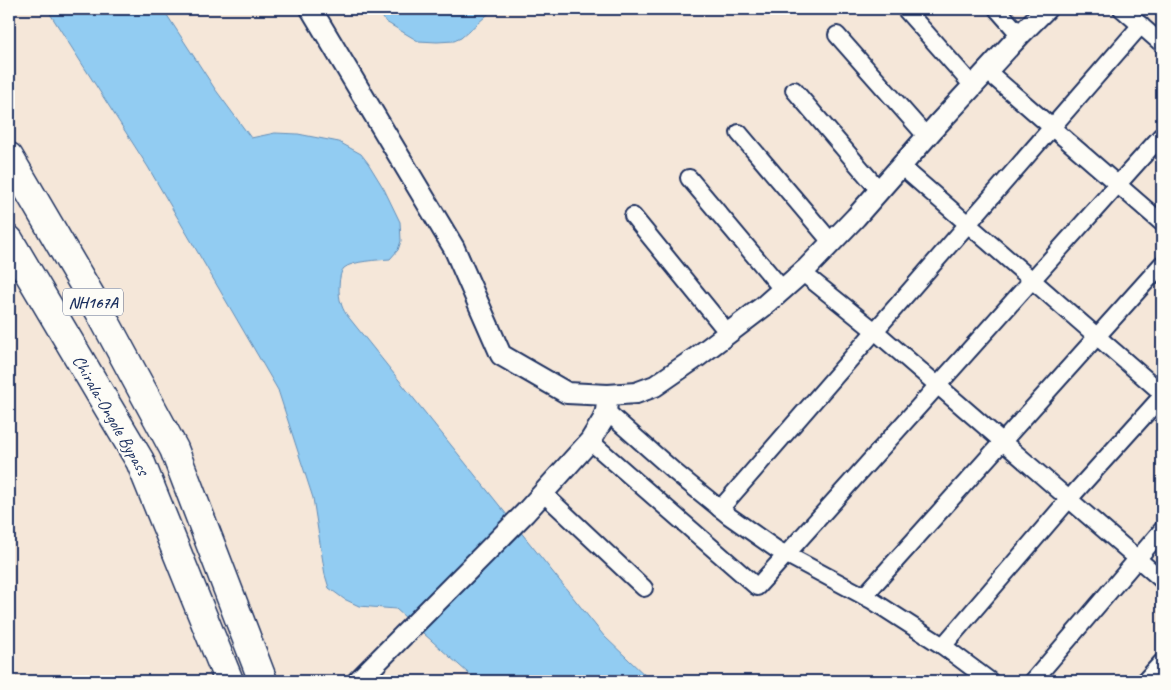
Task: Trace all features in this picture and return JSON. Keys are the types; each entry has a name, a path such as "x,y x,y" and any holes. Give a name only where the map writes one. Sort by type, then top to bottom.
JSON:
{"highway":[{"name":"NH167A","path":"9,157 100,312 174,448 262,681"},
{"name":"Chirala-Ongole Bypass","path":"9,240 140,461 229,681"}],"street":[{"path":"311,9 454,248 501,355 567,393 607,403 675,472 720,509 768,544 786,556 873,601 943,646 990,681"},
{"path":"906,9 980,79 1052,127 1162,222"},
{"path":"997,9 1020,35"},
{"path":"607,403 655,386 764,306 802,273 832,243 926,137 1046,9"},
{"path":"1122,9 1162,44"},
{"path":"720,509 1140,25"},
{"path":"837,35 926,137"},
{"path":"794,90 880,190"},
{"path":"739,133 832,243"},
{"path":"590,441 757,587 1162,135"},
{"path":"901,166 1162,394 943,646"},
{"path":"689,178 783,290"},
{"path":"633,216 728,333"},
{"path":"864,596 1162,264"},
{"path":"802,273 875,331 1162,580"},
{"path":"358,681 525,513 590,441 603,420 607,403"},
{"path":"543,493 644,588"},
{"path":"1033,681 1162,530"},
{"path":"1145,681 1162,662"}],"water":[{"path":"47,9 163,9 215,89 251,138 275,133 298,134 339,142 361,154 384,189 400,222 401,241 398,250 390,259 359,262 344,268 339,291 340,300 345,312 604,636 651,681 480,681 468,673 396,609 359,606 344,599 329,588 325,575 313,498 278,390 148,167"},
{"path":"376,9 494,9 461,38 454,41 437,42 418,41 386,22"}]}
